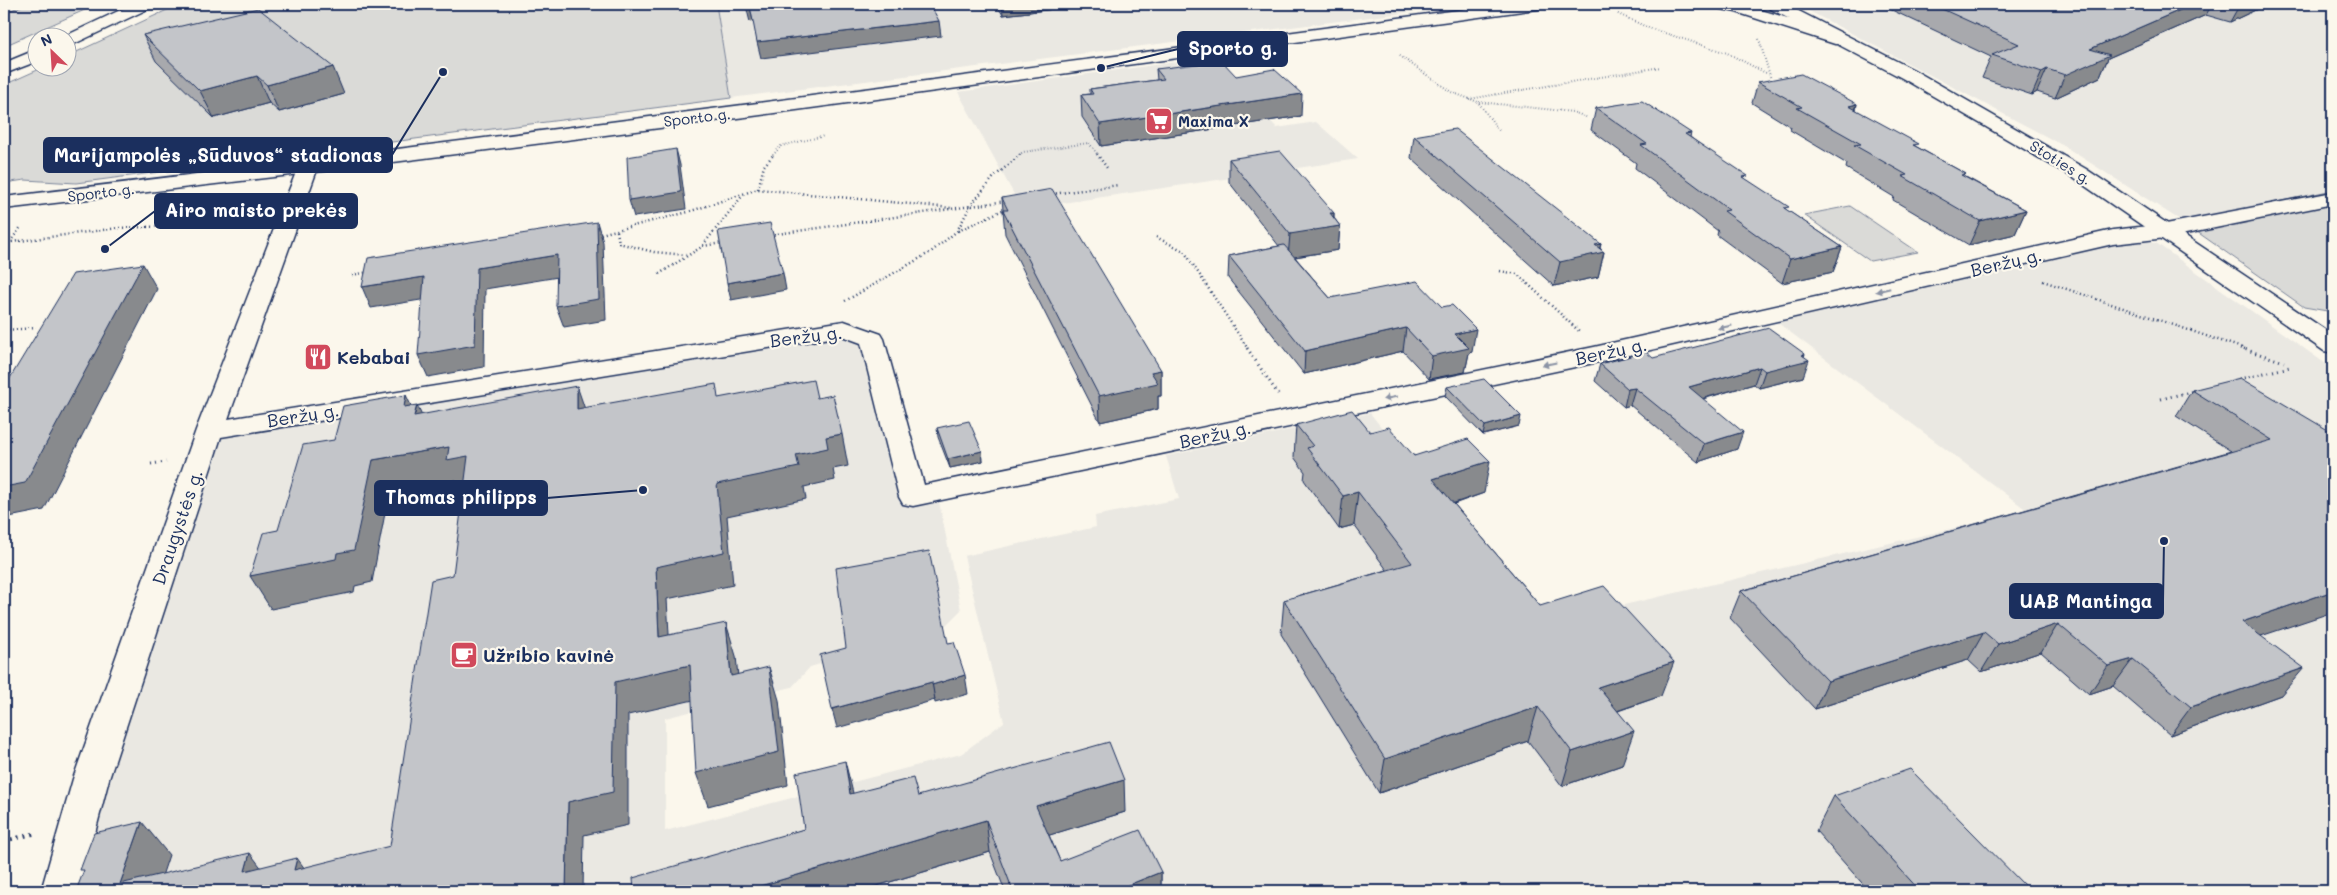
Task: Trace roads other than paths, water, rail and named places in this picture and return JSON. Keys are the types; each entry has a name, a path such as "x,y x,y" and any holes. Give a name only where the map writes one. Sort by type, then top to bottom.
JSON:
{"street":[{"path":"78,35 146,4"},
{"name":"Sporto g.","path":"4,202 308,167 753,110 1537,4"},
{"path":"1718,4 1752,12 1841,40"},
{"name":"Stoties g.","path":"1773,4 2022,138 2079,172 2333,346"},
{"path":"4,69 28,58"},
{"name":"Draugystės g.","path":"60,891 91,779 210,430 308,167"},
{"name":"Beržų g.","path":"210,430 844,328 872,339 912,497 1604,353 2113,237 2166,231 2333,198"}],"place":[{"name":"Sporto g.","path":"1101,68"},
{"name":"Marijampolės „Sūduvos“ stadionas","path":"443,72"},
{"name":"Maxima X","path":"1159,121"},
{"name":"Airo maisto prekės","path":"105,249"},
{"name":"Kebabai","path":"318,357"},
{"name":"Thomas philipps","path":"643,490"},
{"name":"UAB Mantinga","path":"2164,541"},
{"name":"Užribio kavinė","path":"464,655"}]}
